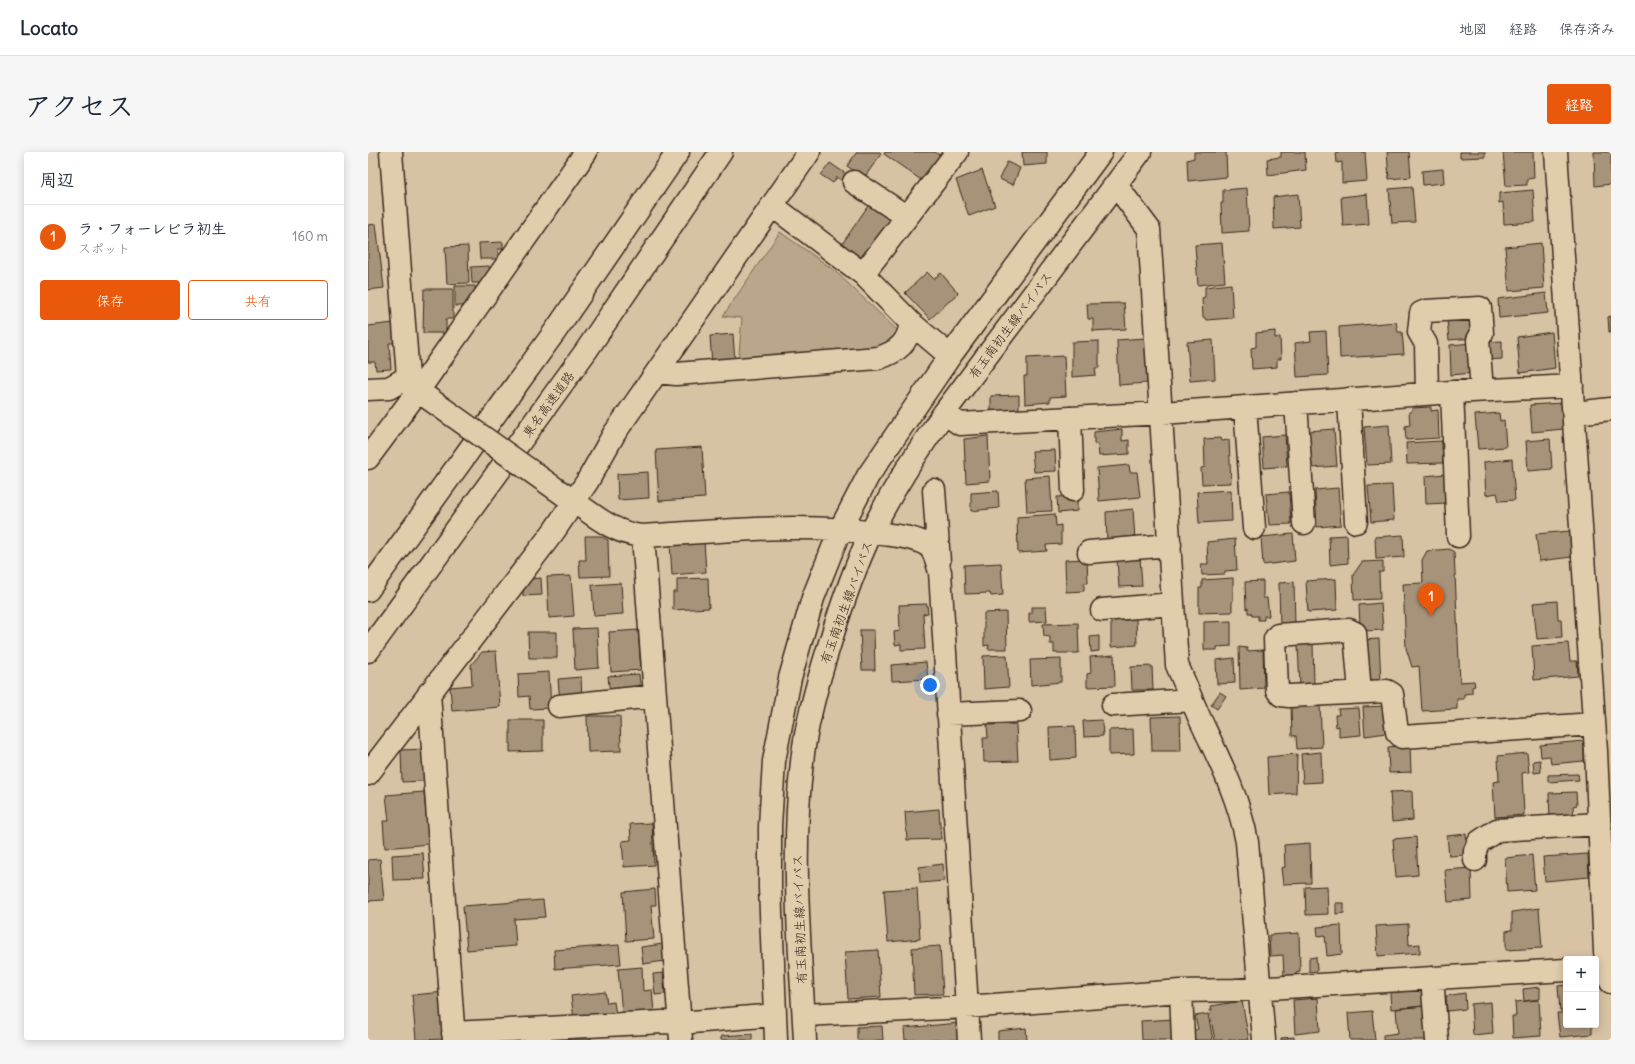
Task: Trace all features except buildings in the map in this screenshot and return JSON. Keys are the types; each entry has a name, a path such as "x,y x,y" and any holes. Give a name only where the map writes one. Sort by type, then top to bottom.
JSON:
{"main road":[{"path":"391,152 418,389"},
{"path":"368,458 586,152"},
{"path":"368,590 556,330 678,152"},
{"name":"東名高速道路","path":"368,651 586,351 721,152"},
{"path":"368,774 554,531 569,498 658,372 808,152"},
{"name":"有玉南初生線バイパス","path":"776,1040 770,887 770,826 774,761 790,678 813,598 840,530 868,476 950,356 1101,152"},
{"name":"有玉南初生線バイパス","path":"805,1040 796,887 797,825 802,762 808,725 824,660 840,611 871,532 896,486 944,413 1140,152"},
{"path":"1556,152 1575,413 1594,724 1604,751 1599,824 1606,971"},
{"path":"863,274 907,217 952,154"},
{"path":"854,182 907,217"},
{"path":"1116,185 1149,229 1177,665 1217,752 1242,815 1247,842 1264,1040"},
{"path":"772,206 863,274 911,323 950,356"},
{"path":"1427,394 1426,344 1419,332 1421,313 1426,311 1480,308 1482,333 1478,340 1482,390"},
{"path":"658,372 676,374 878,358 901,346 907,340 911,323"},
{"path":"944,413 960,424 1162,413 1482,390 1572,386"},
{"path":"368,389 418,389 569,498 619,531 630,536 776,528 871,532 907,538 928,546 933,551 940,572"},
{"path":"1452,392 1458,536"},
{"path":"1349,400 1356,522"},
{"path":"1296,404 1304,524"},
{"path":"1246,407 1254,528"},
{"path":"1575,413 1611,409"},
{"path":"1070,418 1073,490"},
{"path":"934,490 969,1040"},
{"path":"643,536 680,1032"},
{"path":"1089,552 1170,545"},
{"path":"1102,610 1173,604"},
{"path":"1360,692 1355,633 1349,630 1278,635 1275,638 1277,690 1281,695 1289,696 1387,691 1392,694 1397,732 1402,737 1594,724"},
{"path":"429,693 453,1036 663,1022 680,1032 774,1016"},
{"path":"559,706 654,696"},
{"path":"1113,705 1192,700"},
{"path":"948,714 1020,711"},
{"path":"1475,860 1475,851 1479,842 1496,830 1599,824"},
{"path":"804,1015 966,1006 1181,991 1260,988 1563,970"},
{"path":"1432,978 1437,1040"},
{"path":"1181,991 1183,1040"}],"shaded area":[{"path":"780,232 834,270 899,332 877,349 738,365 742,318 723,316"}],"place":[{"name":"ラ・フォーレビラ初生","path":"1431,616"}]}
